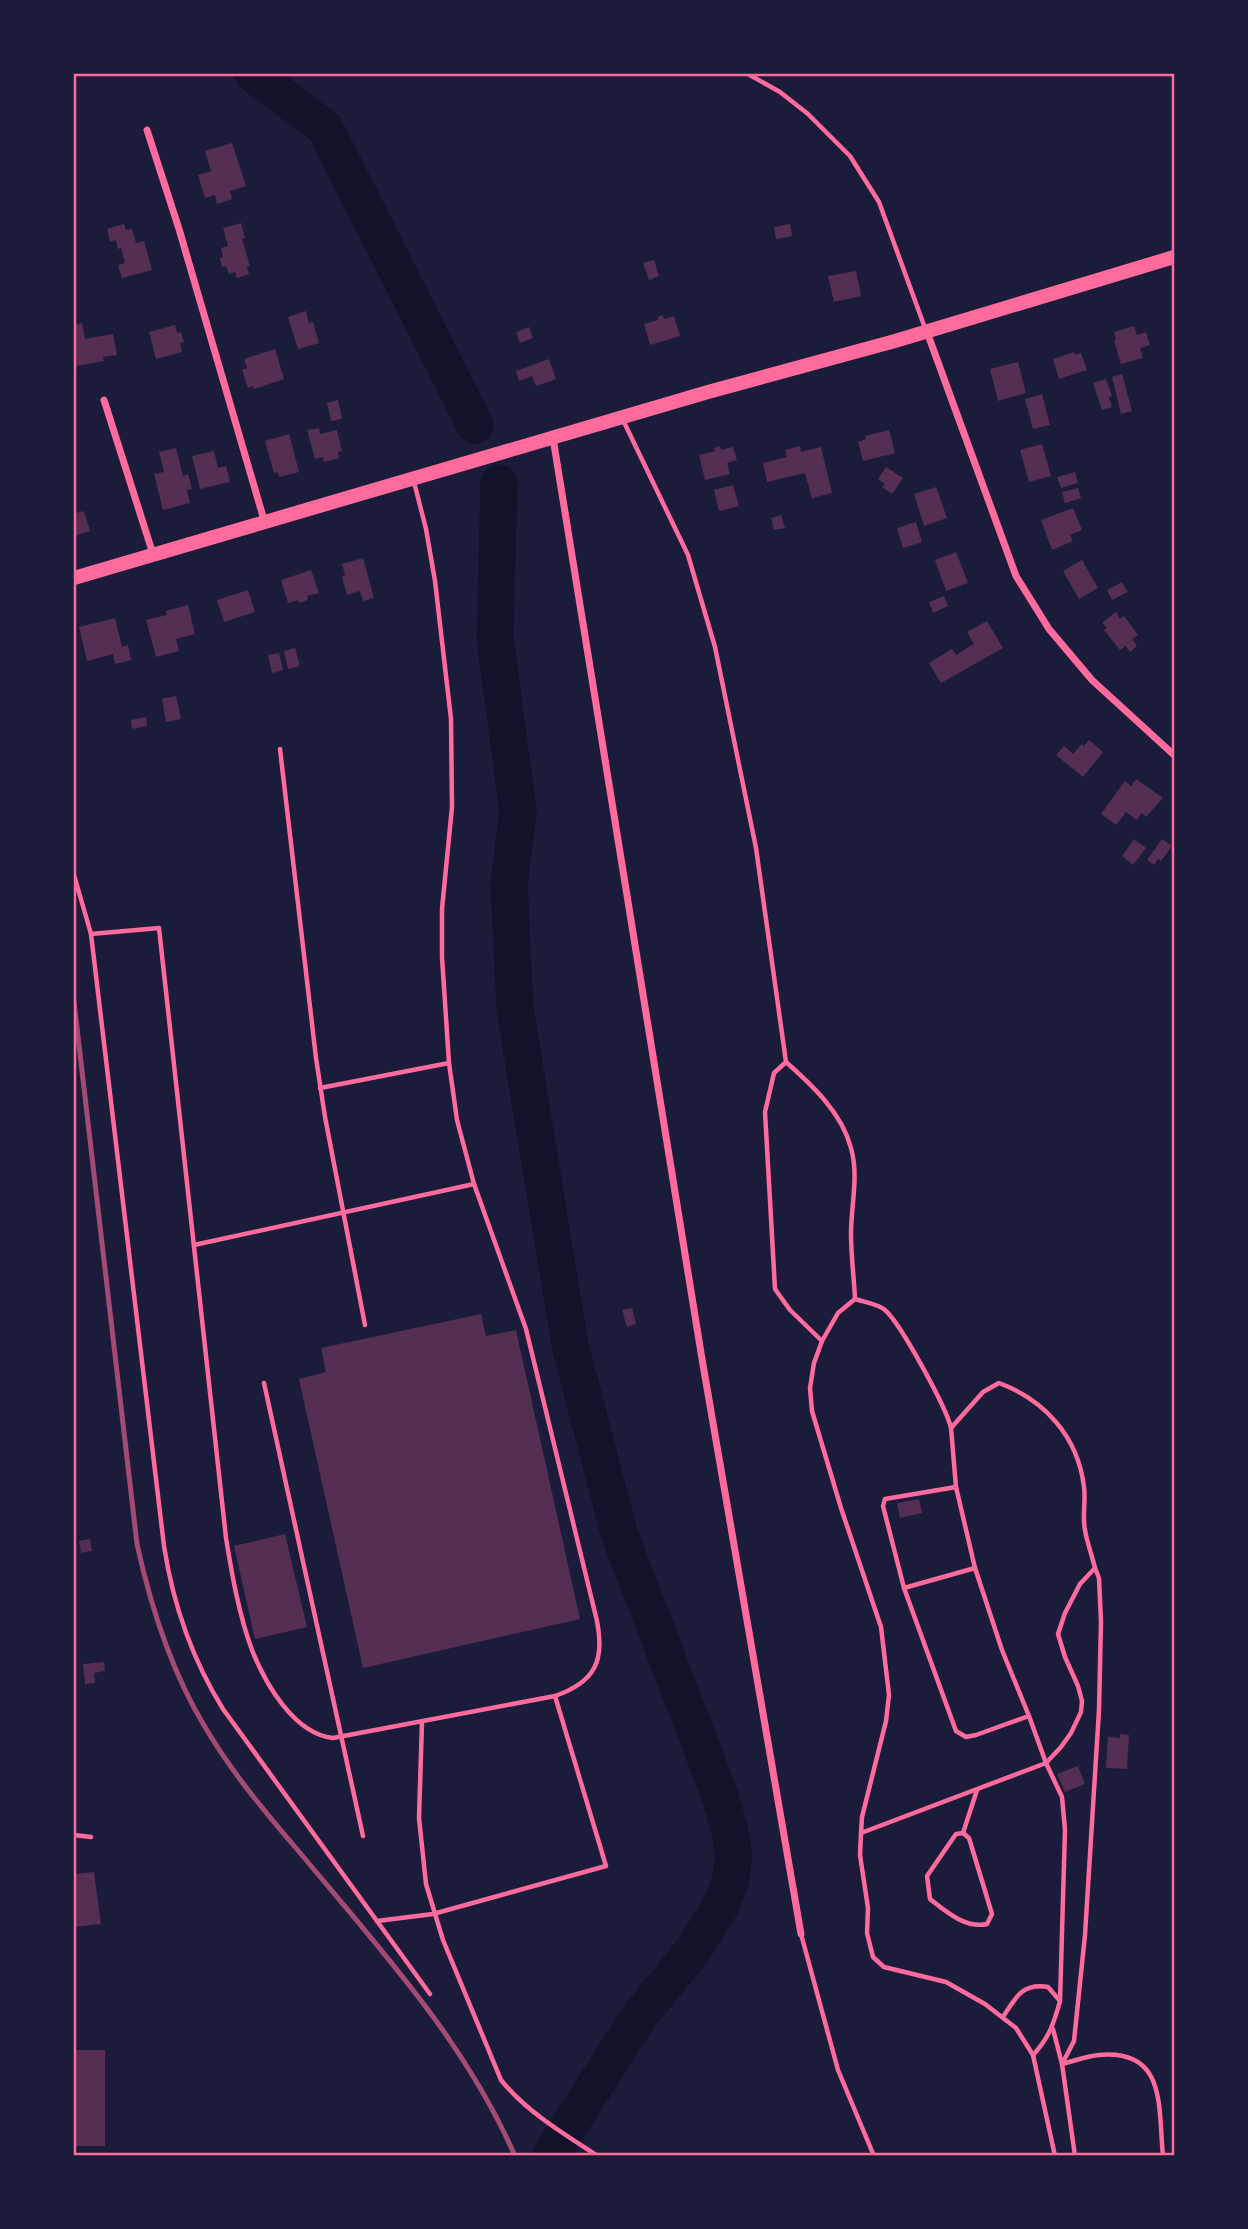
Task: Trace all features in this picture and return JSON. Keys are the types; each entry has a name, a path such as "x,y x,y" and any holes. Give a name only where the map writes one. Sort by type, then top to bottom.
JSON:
{"main road":[{"path":"74,578 264,520 927,332 1174,257"}],"street":[{"path":"147,130 179,229 264,520"},
{"path":"927,332 1016,576 1049,629 1092,680 1174,755"},
{"path":"104,400 153,554"},
{"path":"553,438 702,1359 801,1934"}],"lane":[{"path":"748,74 780,92 808,114 850,156 879,202 927,332"},
{"path":"622,418 688,555 715,646 756,848 786,1062 810,1083 832,1111 851,1147 854,1171 851,1232 855,1299"},
{"path":"91,933 159,928 226,1538 247,1634 262,1671 278,1697 295,1717 318,1735 341,1738 555,1696 576,1687 593,1672 598,1663 600,1637 526,1329 474,1184 457,1120 449,1063 442,933 452,807 451,719 435,581 413,478"},
{"path":"280,749 320,1088 365,1325"},
{"path":"74,875 91,933 164,1545 175,1597 190,1646 216,1698 430,1994"},
{"path":"786,1062 774,1073 765,1112 775,1289 790,1310 822,1341"},
{"path":"320,1088 449,1063"},
{"path":"194,1245 474,1184"},
{"path":"855,1299 838,1313 822,1341 814,1363 810,1388 812,1411 881,1627 889,1695 886,1721 862,1817 860,1855 868,1908 867,1933 873,1957 884,1967 946,1982 985,2004 1016,2028 1032,2055 1055,2155"},
{"path":"855,1299 884,1308 901,1329 951,1428 956,1487 975,1568 1002,1650 1062,1797 1065,1830 1060,2001 1053,2028 1045,2042 1032,2055"},
{"path":"264,1383 363,1836"},
{"path":"951,1428 983,1392 999,1383 1022,1391 1052,1416 1075,1450 1085,1487 1084,1529 1099,1578 1099,1697 1085,1935 1074,2041 1062,2064"},
{"path":"956,1487 886,1499 883,1506 904,1588 956,1731 966,1737 976,1735 1029,1716"},
{"path":"904,1588 975,1568"},
{"path":"861,1833 1046,1763 1071,1733 1081,1712 1078,1686 1058,1634 1080,1584 1095,1568"},
{"path":"377,1921 433,1914 606,1866 555,1696"},
{"path":"422,1722 420,1834 426,1884 433,1914 496,2071 515,2096 596,2155"},
{"path":"964,1833 977,1789"},
{"path":"964,1833 969,1838 992,1914 987,1924 978,1926 950,1916 930,1899 927,1876 956,1834 964,1833"},
{"path":"74,1835 91,1837"},
{"path":"801,1934 838,2070 874,2155"},
{"path":"1003,2017 1024,1989 1048,1987 1060,2001"},
{"path":"1053,2028 1062,2064 1075,2155"},
{"path":"1062,2064 1099,2055 1137,2059 1146,2066 1152,2075 1156,2094 1163,2155"}],"building":[{"path":"232,143 246,186 230,191 232,199 217,204 215,195 205,198 198,175 211,171 205,151"},
{"path":"241,223 245,238 242,239 250,266 247,267 249,274 237,278 235,272 229,274 226,266 222,267 220,258 223,257 221,248 228,246 223,228"},
{"path":"124,224 126,230 132,229 136,243 144,241 152,270 122,278 118,265 125,263 121,248 118,249 116,240 110,242 107,229"},
{"path":"790,224 792,236 776,239 774,227"},
{"path":"654,260 659,276 649,280 643,263"},
{"path":"856,271 861,296 834,302 828,276"},
{"path":"306,311 309,323 313,322 319,343 298,349 288,317"},
{"path":"663,315 664,319 674,316 680,336 650,345 644,324 658,320 658,317"},
{"path":"82,323 85,339 113,334 117,355 103,357 104,361 76,366 77,369 74,370 74,325"},
{"path":"175,325 184,342 180,343 182,352 156,359 149,332"},
{"path":"1134,326 1137,335 1146,332 1150,345 1140,348 1143,358 1121,364 1114,332"},
{"path":"529,327 533,338 520,343 516,332"},
{"path":"275,349 284,379 254,389 253,386 248,388 242,370 247,368 244,359"},
{"path":"1074,352 1075,355 1081,353 1087,370 1059,379 1053,359"},
{"path":"549,359 556,379 536,386 532,376 519,381 516,371"},
{"path":"1018,362 1026,393 998,401 990,369"},
{"path":"1122,374 1132,411 1121,414 1112,377"},
{"path":"1106,379 1112,396 1109,397 1112,407 1102,410 1093,383"},
{"path":"1042,394 1050,425 1033,429 1025,399"},
{"path":"338,400 342,419 331,421 327,403"},
{"path":"319,428 320,434 337,430 342,451 338,452 339,458 324,462 323,457 315,459 307,430"},
{"path":"889,430 895,453 863,461 858,442 866,439 865,436"},
{"path":"289,434 299,472 279,477 278,472 274,473 265,441"},
{"path":"1042,444 1051,476 1029,482 1020,450"},
{"path":"720,446 721,450 733,447 737,460 727,463 730,474 705,480 699,455 715,451 714,448"},
{"path":"800,446 801,452 821,447 832,493 812,498 805,473 767,482 763,463 787,457 785,450"},
{"path":"176,448 183,476 188,474 192,489 187,490 190,503 163,510 154,474 164,472 159,452"},
{"path":"214,451 218,468 226,466 230,482 200,489 192,456"},
{"path":"886,467 903,478 892,494 882,487 885,484 878,479"},
{"path":"1075,472 1078,483 1061,488 1057,477"},
{"path":"733,485 739,506 719,511 714,490"},
{"path":"936,487 947,518 924,526 914,494"},
{"path":"1078,488 1081,498 1065,503 1062,492"},
{"path":"74,507 76,513 84,511 90,531 74,536"},
{"path":"1073,508 1082,530 1070,535 1073,541 1052,550 1041,520"},
{"path":"781,515 785,528 774,530 771,518"},
{"path":"916,522 922,542 903,548 897,528"},
{"path":"956,552 968,583 946,591 935,560"},
{"path":"363,558 374,598 363,601 360,591 347,595 342,564"},
{"path":"1082,560 1098,588 1079,599 1063,571"},
{"path":"311,570 319,593 307,596 308,600 299,603 298,600 288,603 281,580"},
{"path":"1122,582 1128,592 1112,600 1107,590"},
{"path":"248,590 255,612 224,622 217,600"},
{"path":"944,596 948,606 933,613 929,602"},
{"path":"188,605 195,634 176,639 179,651 156,657 146,620 167,615 166,611"},
{"path":"1116,612 1120,619 1124,616 1138,635 1132,639 1137,646 1130,652 1126,646 1120,650 1104,630 1107,628 1102,623"},
{"path":"115,618 122,647 128,645 131,660 115,664 113,654 87,661 79,627"},
{"path":"987,621 1003,648 941,683 929,663 952,649 956,655 974,644 967,632"},
{"path":"295,648 300,666 288,669 284,651"},
{"path":"279,653 283,670 272,673 268,655"},
{"path":"176,696 181,719 166,722 162,699"},
{"path":"146,717 147,726 132,729 131,720"},
{"path":"1089,740 1103,752 1083,777 1056,755 1064,746 1073,754"},
{"path":"1136,779 1163,798 1146,817 1142,813 1137,820 1126,812 1116,825 1101,814 1125,781 1131,786"},
{"path":"1134,839 1146,848 1133,865 1122,856"},
{"path":"1162,839 1172,846 1161,861 1158,859 1154,865 1147,860"},
{"path":"632,1308 636,1324 627,1327 622,1310"},
{"path":"481,1314 486,1336 516,1330 580,1619 363,1668 299,1379 326,1372 321,1348"},
{"path":"919,1499 922,1513 900,1518 897,1503"},
{"path":"285,1534 307,1627 255,1639 234,1546"},
{"path":"90,1539 92,1551 81,1553 79,1541"},
{"path":"104,1662 105,1671 94,1673 95,1683 85,1684 83,1664"},
{"path":"1120,1734 1129,1735 1127,1769 1106,1768 1108,1737 1120,1738"},
{"path":"1078,1766 1085,1784 1065,1792 1057,1774"},
{"path":"94,1872 101,1924 74,1927 74,1874"},
{"path":"74,2050 105,2050 105,2146 74,2146"}],"waterway":[{"path":"253,74 325,128 475,425"},
{"path":"499,483 495,638 518,811 509,884 515,1009 570,1345 619,1533 719,1793 734,1857 730,1882 720,1907 694,1949 638,2018 550,2156"}],"railway":[{"path":"74,1002 137,1544 149,1592 172,1661 193,1706 238,1777 390,1961 446,2035 495,2114 515,2156"}]}
